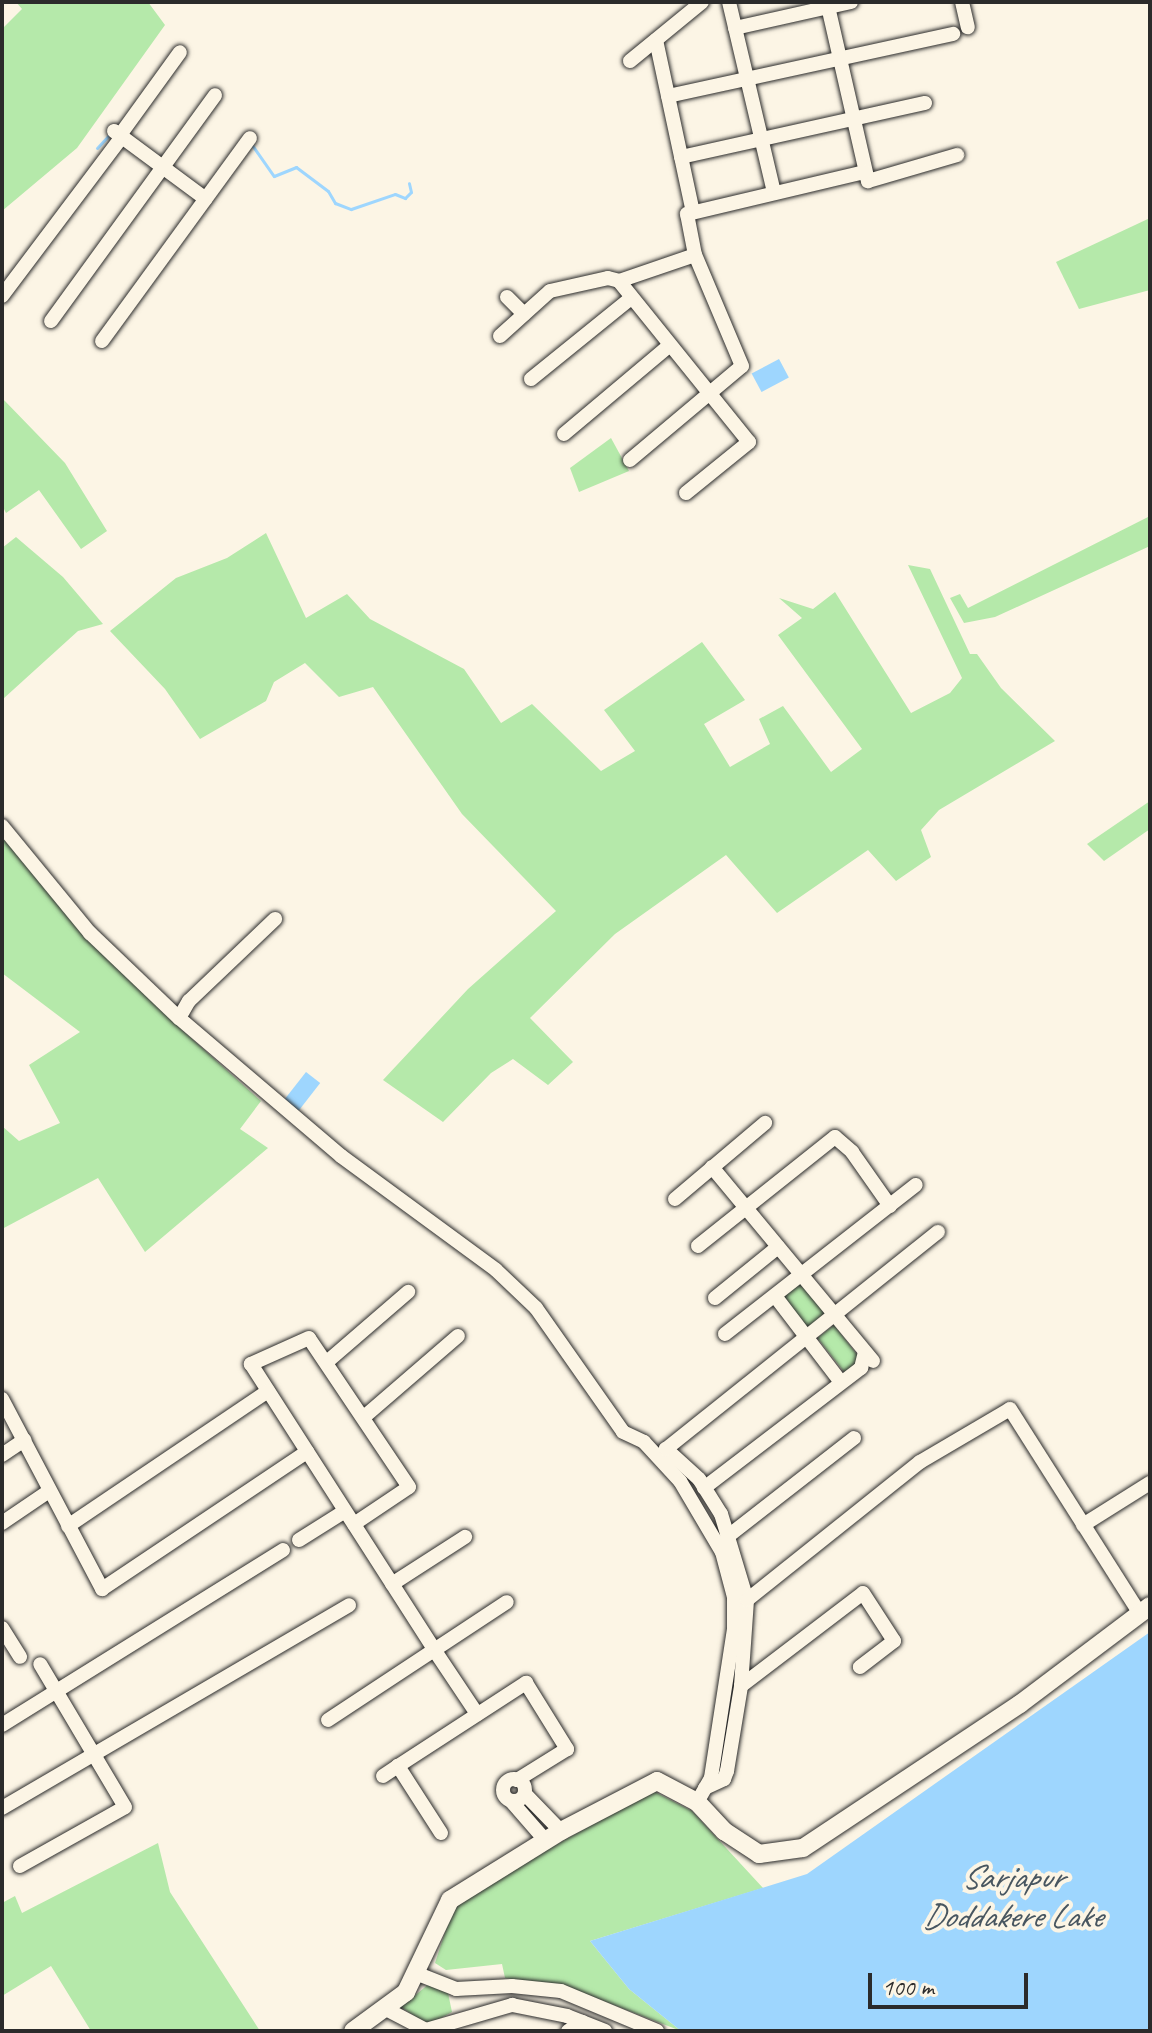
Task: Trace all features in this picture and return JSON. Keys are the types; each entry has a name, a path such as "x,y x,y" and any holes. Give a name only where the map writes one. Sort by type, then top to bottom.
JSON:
{"main road":[{"path":"353,2031 386,2009 418,1974 450,1900 553,1836 657,1781 701,1795 724,1831 759,1854 803,1848 1020,1704 1145,1610"}],"street":[{"path":"630,61 702,2"},
{"path":"729,2 774,193"},
{"path":"735,28 828,4 851,2"},
{"path":"962,2 968,27"},
{"path":"828,4 868,181 957,155"},
{"path":"668,96 840,62 953,34"},
{"path":"656,40 693,212"},
{"path":"2,296 180,52"},
{"path":"51,321 215,95"},
{"path":"681,157 925,103"},
{"path":"119,134 206,199"},
{"path":"102,341 250,138"},
{"path":"630,460 742,366 695,255 687,214 865,172"},
{"path":"500,336 550,291 608,278 619,281 695,255"},
{"path":"619,281 749,442 686,493"},
{"path":"507,297 524,314"},
{"path":"531,379 631,298"},
{"path":"564,434 669,346"},
{"path":"2,826 90,933 179,1018 341,1156 496,1270 536,1308 623,1432 644,1442 680,1481 722,1552 734,1597 734,1629 701,1795"},
{"path":"179,1018 189,1001 275,919"},
{"path":"675,1199 765,1123"},
{"path":"698,1246 835,1137 852,1152 890,1206"},
{"path":"704,1488 840,1381 861,1368 869,1357 712,1167"},
{"path":"725,1334 916,1185"},
{"path":"701,1795 724,1779 741,1686 747,1600 727,1537 704,1488 666,1449 938,1232"},
{"path":"715,1298 778,1247"},
{"path":"328,1361 408,1292"},
{"path":"775,1296 840,1381"},
{"path":"364,1417 458,1336"},
{"path":"354,1524 409,1487 328,1361 309,1338 251,1364 435,1651 477,1714"},
{"path":"68,1526 268,1391"},
{"path":"2,1399 102,1589 307,1452"},
{"path":"747,1600 920,1462 1010,1409 1083,1525 1145,1610"},
{"path":"727,1537 854,1438"},
{"path":"2,1455 24,1440"},
{"path":"1083,1525 1150,1483"},
{"path":"2,1523 49,1491"},
{"path":"299,1540 345,1511"},
{"path":"392,1584 465,1537"},
{"path":"2,1725 283,1550"},
{"path":"741,1686 863,1593 894,1641 860,1667"},
{"path":"328,1720 507,1602"},
{"path":"2,1808 349,1605"},
{"path":"2,1628 20,1657"},
{"path":"20,1866 125,1807 40,1664"},
{"path":"383,1776 526,1683 567,1749 504,1786 511,1801 553,1836"},
{"path":"398,1766 441,1833"},
{"path":"517,1780 553,1836"},
{"path":"511,1801 525,1794"},
{"path":"418,1974 456,1989 512,1986 561,1991 657,2031"},
{"path":"386,2009 426,2030 512,2005 582,2022 605,2031"},
{"path":"568,2031 582,2022"}],"green space":[{"path":"16,2 148,2 165,25 77,148 2,211 2,29 22,9"},
{"path":"1150,218 1150,290 1079,309 1056,262"},
{"path":"2,398 65,463 107,531 81,549 39,490 6,513 2,505"},
{"path":"611,438 629,471 579,492 570,468"},
{"path":"1150,516 1150,546 995,617 964,623 950,598 960,594 968,608"},
{"path":"266,533 306,618 347,594 370,619 464,669 501,723 532,704 601,771 635,751 604,710 702,642 745,700 704,724 730,767 770,744 759,719 783,706 831,772 862,749 778,635 802,618 779,598 813,609 835,592 911,713 950,693 962,678 908,565 930,569 970,654 977,654 1001,688 1055,741 939,810 921,830 931,857 896,881 868,850 777,913 726,855 615,934 530,1018 573,1062 548,1085 513,1059 491,1073 443,1122 383,1080 468,989 556,911 462,814 373,687 339,697 305,663 274,682 266,701 200,739 165,689 110,631 176,578 227,558"},
{"path":"16,537 63,577 103,624 78,631 3,699 2,548"},
{"path":"1150,801 1150,829 1104,861 1087,844"},
{"path":"2,835 181,1029 261,1101 240,1129 268,1148 145,1252 98,1178 2,1229 2,1126 19,1141 60,1123 29,1065 80,1032 2,973"},
{"path":"802,1282 828,1316 810,1330 784,1296"},
{"path":"834,1325 865,1365 849,1378 817,1338"},
{"path":"653,1791 692,1811 763,1888 590,1941 629,1989 681,2031 570,1988 505,1978 502,1964 446,1970 435,1963 451,1914 464,1896"},
{"path":"158,1843 170,1892 260,2031 91,2031 51,1966 2,1996 2,1903 15,1896 22,1913"},
{"path":"430,1983 448,1993 452,2012 428,2025 401,2007"}],"water":[{"path":"779,359 789,378 761,392 752,374"},
{"path":"306,1072 320,1083 299,1111 284,1100"},
{"name":"Sarjapur Doddakere Lake","path":"1150,1632 1150,2031 681,2031 629,1989 590,1941 807,1874"}],"waterway":[{"path":"97,148 109,135"},
{"path":"252,145 274,176 296,167 328,191 335,203 351,209 395,194 405,198 411,192 409,183"}]}
